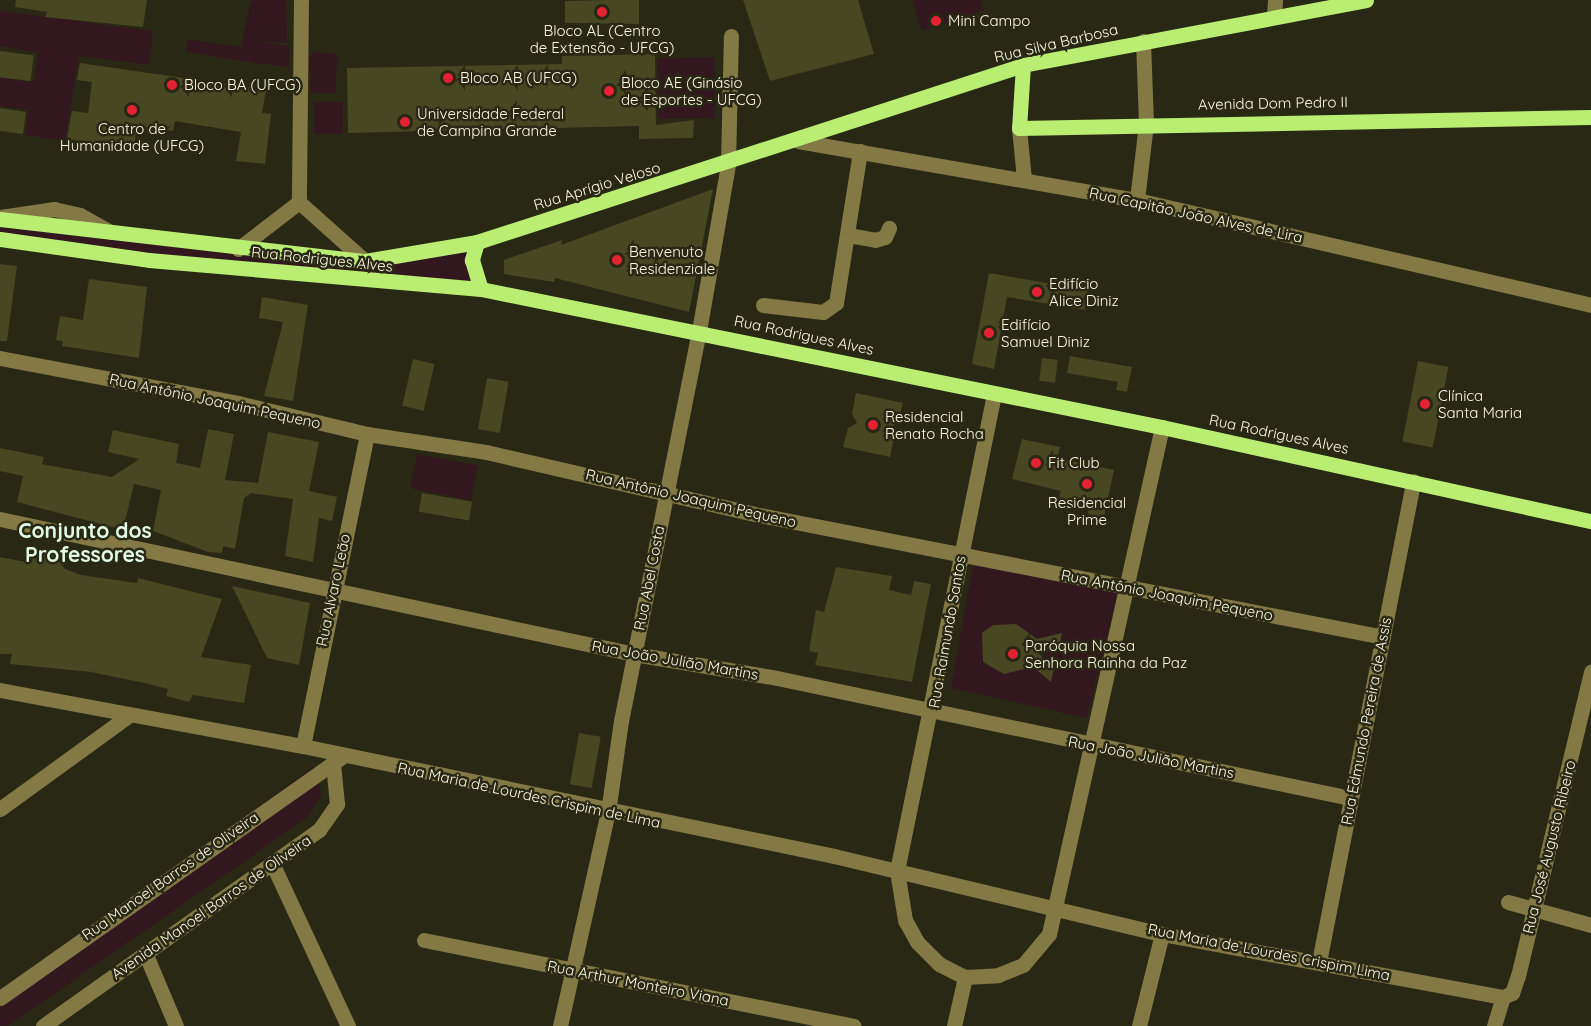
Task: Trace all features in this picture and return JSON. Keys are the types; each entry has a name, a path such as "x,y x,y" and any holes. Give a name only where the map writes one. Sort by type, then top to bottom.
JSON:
{"main road":[{"name":"Rua Silva Barbosa","path":"728,164 1023,65 1143,41 1275,7 1366,0"},
{"path":"1019,128 1023,65"},
{"name":"Avenida Dom Pedro II","path":"1019,128 1146,123 1591,117"},
{"name":"Rua Aprígio Veloso","path":"477,242 728,164"},
{"name":"Rua Rodrigues Alves","path":"0,218 238,249 365,261 477,242"},
{"name":"Rua Rodrigues Alves","path":"0,239 149,260 481,289 699,331 1162,427 1591,521"},
{"path":"477,242 472,260 481,289"}],"street":[{"path":"301,0 298,202 365,261"},
{"name":"Rua Abel Costa","path":"560,1026 608,812 634,654 699,331 728,164 731,36"},
{"path":"1137,200 1146,123 1143,41"},
{"path":"1019,128 1024,179"},
{"name":"Rua Capitão João Alves de Lira","path":"798,141 1137,200 1591,305"},
{"path":"763,305 823,312 836,303 860,151"},
{"path":"238,249 298,202"},
{"path":"848,235 875,240 885,237 889,228"},
{"name":"Rua Antônio Joaquim Pequeno","path":"0,358 238,403 367,434 486,452 754,514 961,551 1127,588 1383,636"},
{"name":"Rua Raimundo Santos","path":"897,871 933,711 961,551 994,394"},
{"path":"897,871 903,913 917,942 939,964 965,977 998,975 1023,965 1048,934 1056,908 1162,427"},
{"name":"Rua Alvaro Leão","path":"303,746 332,589 367,434"},
{"name":"Rua Edmundo Pereira de Assis","path":"1319,962 1413,481"},
{"name":"Rua João Julião Martins","path":"0,519 634,654 777,678 1091,747 1350,798"},
{"name":"Rua José Augusto Ribeiro","path":"1503,997 1512,993 1535,910 1591,672"},
{"name":"Rua Maria de Lourdes Crispim de Lima","path":"0,690 128,716 303,746 338,760 897,871 1056,908"},
{"path":"0,809 128,716"},
{"name":"Avenida Manoel Barros de Oliveira","path":"43,1026 146,955 330,820 339,792 338,760"},
{"name":"Rua Manoel Barros de Oliveira","path":"0,998 338,760"},
{"path":"272,863 348,1026"},
{"path":"1508,902 1591,925"},
{"name":"Rua Maria de Lourdes Crispim Lima","path":"1056,908 1162,934 1503,997"},
{"path":"1139,1026 1162,934"},
{"name":"Rua Arthur Monteiro Viana","path":"424,940 853,1026"},
{"path":"146,955 176,1026"},
{"path":"954,1026 965,977"},
{"path":"1494,1026 1503,997"}],"shaded area":[{"path":"251,0 286,0 287,43 252,41 289,46 289,67 249,62 249,56 248,62 186,52 188,39 241,47"},
{"name":"Mini Campo","path":"912,0 980,0 984,10 922,31"},
{"path":"0,11 153,31 149,65 79,56 65,141 25,135 28,110 0,106 0,78 34,82 38,52 0,46"},
{"path":"314,52 338,54 335,93 311,93 309,58"},
{"path":"714,57 715,118 658,119 657,58"},
{"path":"314,102 343,102 343,134 314,134"},
{"path":"0,219 364,265 465,248 472,282 249,265 0,235"},
{"path":"417,454 478,466 471,500 410,488"},
{"path":"976,549 1120,581 1087,718 951,688","holes":["982,633 1037,639 1062,633 1059,648 1045,651 1043,658 1054,668 1051,681 1033,667 984,662"]},
{"path":"313,767 322,793 308,817 8,1026 0,1026 0,996"}],"building":[{"path":"16,0 147,0 143,27 45,17 47,12 15,7"},
{"name":"Bloco AL (Centro de Extensão - UFCG)","path":"639,0 639,24 565,23 565,1"},
{"path":"743,0 858,0 874,54 770,81"},
{"path":"0,51 34,55 31,81 0,77"},
{"path":"655,54 656,125 694,120 693,138 639,139 639,126 348,133 347,68 562,64 562,56"},
{"path":"80,63 266,90 262,113 271,114 265,164 236,161 241,132 175,121 173,131 137,126 134,148 67,139 72,111 88,113 92,82 77,80"},
{"path":"0,108 26,112 23,134 0,131"},
{"path":"713,189 689,312 555,278 554,282 504,274 504,260 562,240 561,245"},
{"path":"0,264 17,266 7,341 0,341"},
{"path":"989,273 1088,290 1085,310 1007,297 994,369 972,364"},
{"path":"89,279 147,287 139,358 62,346 63,341 56,340 60,316 83,320"},
{"path":"262,297 308,305 293,401 264,396 283,322 259,318"},
{"path":"1070,356 1132,367 1127,392 1116,390 1118,382 1067,373"},
{"path":"1042,358 1058,360 1055,383 1039,381"},
{"path":"413,359 434,364 424,411 402,406"},
{"name":"Clínica Santa Maria","path":"1418,361 1448,367 1433,447 1402,441"},
{"path":"487,378 509,382 500,433 478,429"},
{"name":"Residencial Renato Rocha","path":"856,393 903,403 898,422 889,429 894,438 890,457 843,447 848,428 857,423 852,414"},
{"path":"208,429 234,434 225,480 258,483 268,432 319,442 309,491 337,497 332,521 319,518 313,562 285,556 293,499 251,493 244,498 235,549 223,546 222,553 208,552 153,531 161,490 134,484 123,530 17,502 23,476 0,471 0,448 44,457 42,464 112,477 139,459 108,452 113,430 179,444 176,463 200,468"},
{"path":"1022,439 1060,447 1057,458 1114,470 1104,517 1088,514 1090,504 1059,498 1061,491 1012,479"},
{"path":"422,493 472,502 469,521 419,512"},
{"path":"51,551 65,569 81,575 137,583 138,578 222,599 201,657 251,665 244,703 193,695 189,702 166,696 168,689 149,684 91,672 10,664 12,654 0,654 0,557 31,563 34,554"},
{"path":"836,567 892,576 889,590 911,595 914,581 931,584 912,682 815,665 818,653 809,651 816,610 824,612"},
{"path":"232,586 310,603 299,665 267,658"},
{"name":"Paróquia Nossa Senhora Rainha da Paz","path":"1016,624 1037,639 1062,633 1059,648 1037,652 1054,668 1051,682 1033,667 1004,674 983,662 982,633 993,625"},
{"path":"579,733 601,737 592,788 570,784"}],"place":[{"name":"Bloco AL (Centro de Extensão - UFCG)","path":"602,12"},
{"name":"Mini Campo","path":"936,21"},
{"name":"Bloco AB (UFCG)","path":"448,78"},
{"name":"Bloco BA (UFCG)","path":"172,85"},
{"name":"Bloco AE (Ginásio de Esportes - UFCG)","path":"609,91"},
{"name":"Centro de Humanidade (UFCG)","path":"132,110"},
{"name":"Universidade Federal de Campina Grande","path":"405,122"},
{"name":"Benvenuto Residenziale","path":"617,260"},
{"name":"Edifício Alice Diniz","path":"1037,292"},
{"name":"Edifício Samuel Diniz","path":"989,333"},
{"name":"Clínica Santa Maria","path":"1425,404"},
{"name":"Residencial Renato Rocha","path":"873,425"},
{"name":"Fit Club","path":"1036,463"},
{"name":"Residencial Prime","path":"1087,484"},
{"name":"Paróquia Nossa Senhora Rainha da Paz","path":"1013,654"}],"district":[{"name":"Conjunto dos Professores","path":"85,542"}]}
